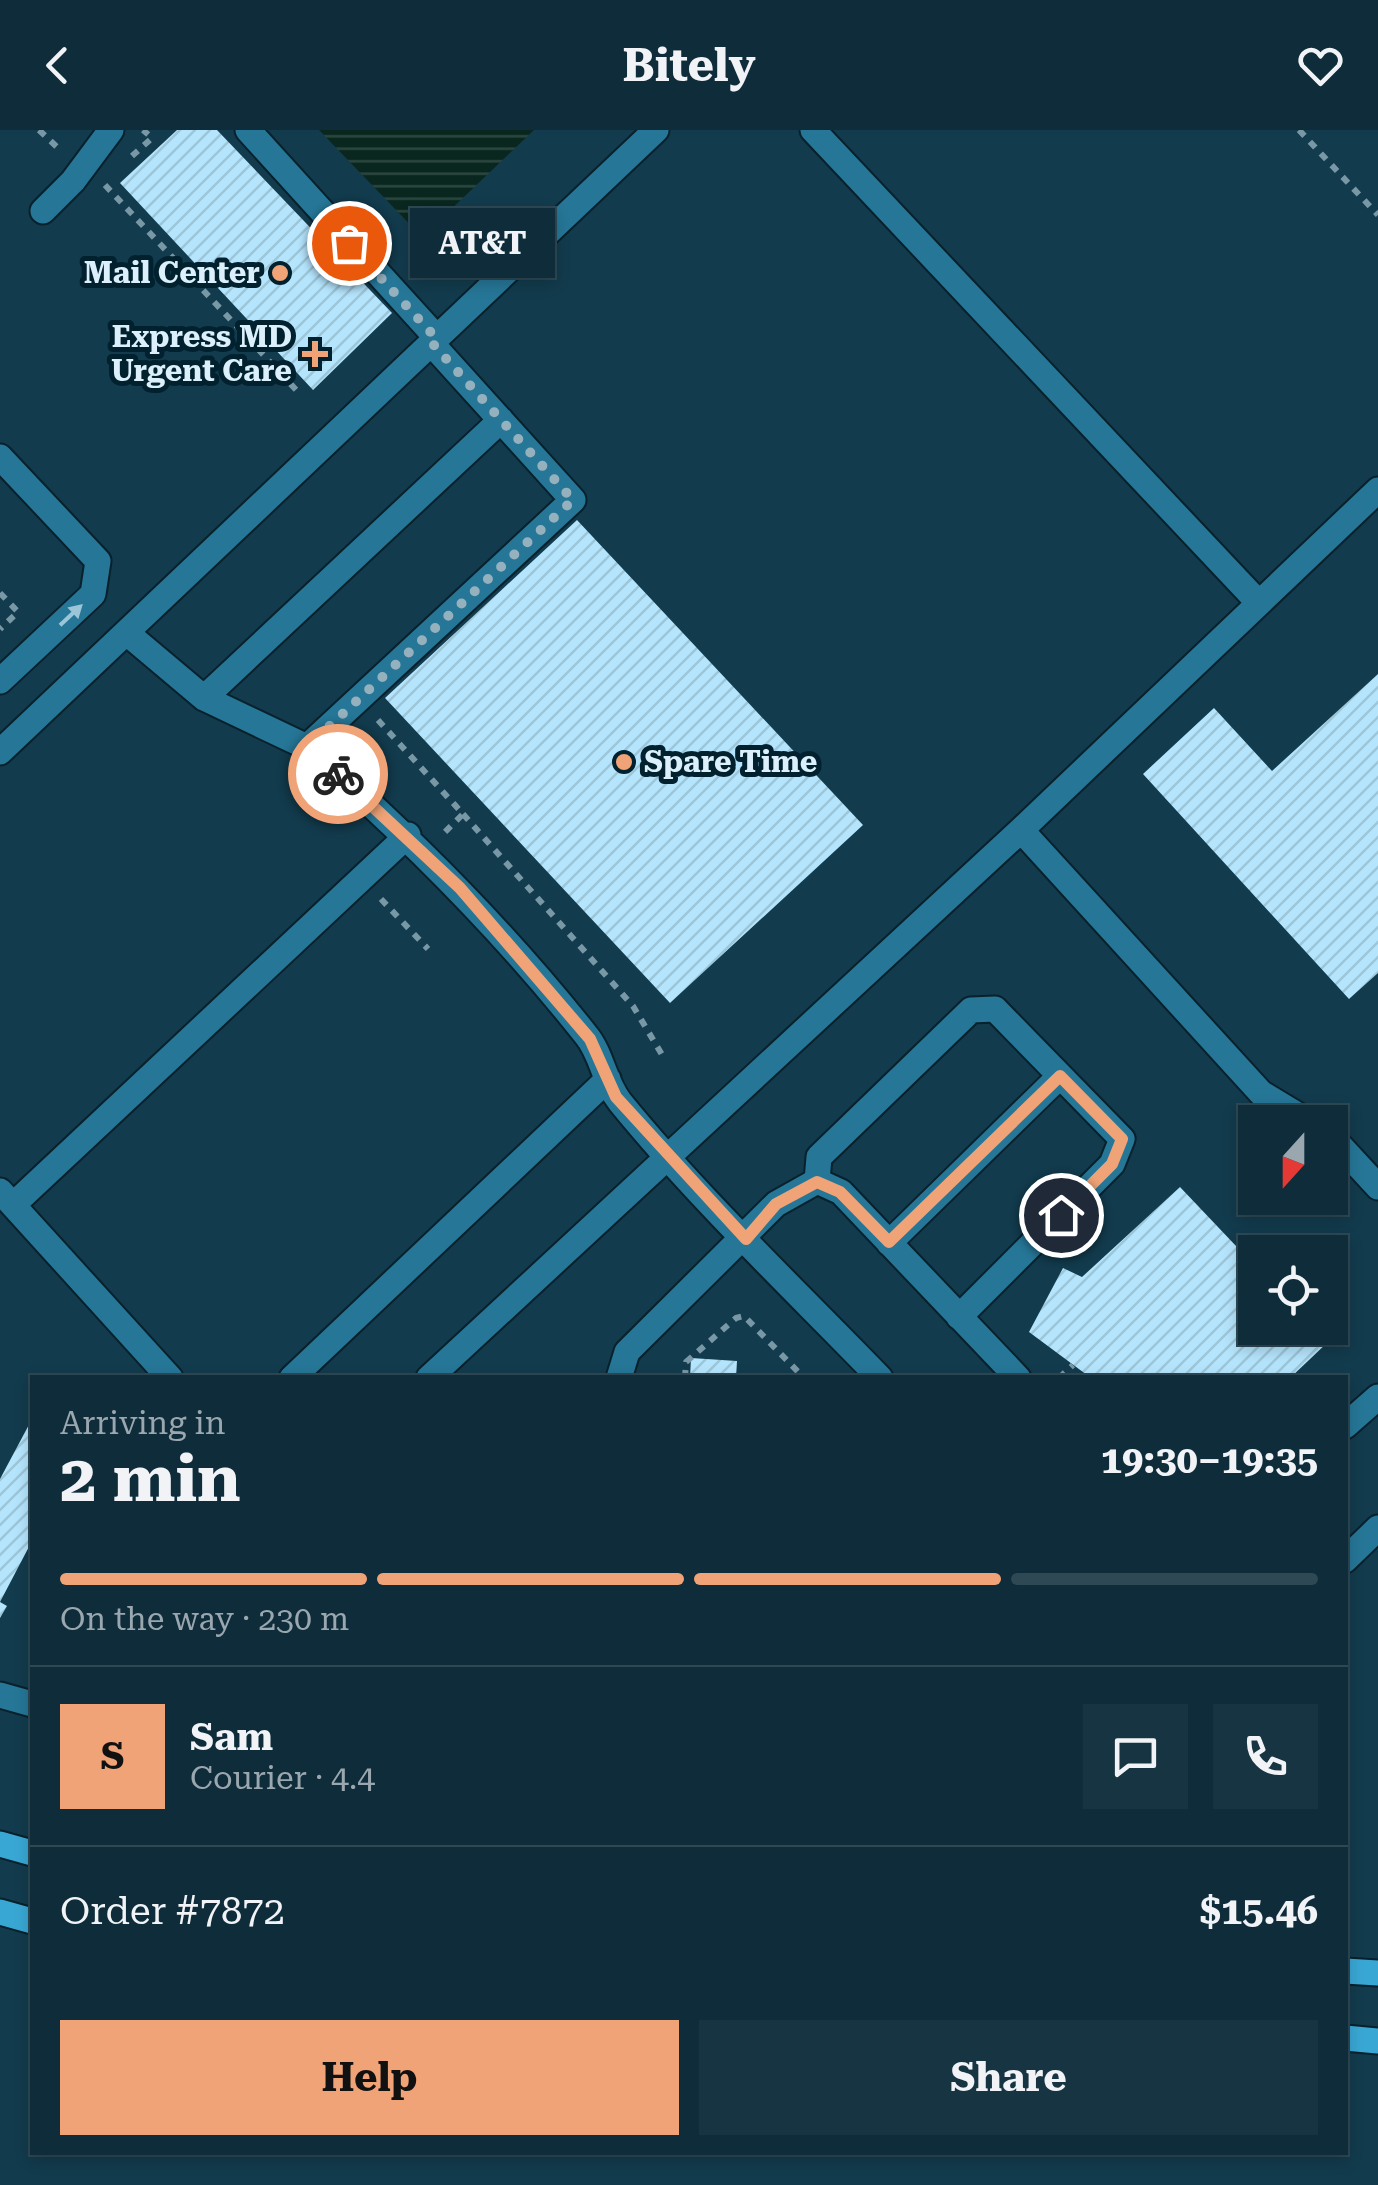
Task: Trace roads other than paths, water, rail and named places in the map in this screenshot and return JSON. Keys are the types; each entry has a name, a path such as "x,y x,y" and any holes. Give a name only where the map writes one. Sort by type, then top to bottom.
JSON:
{"main road":[{"path":"0,1844 30,1852"},
{"path":"0,1912 30,1921"},
{"path":"1348,1971 1378,1973"},
{"path":"1348,2038 1378,2041"}],"lane":[{"path":"42,212 73,181 111,130"},
{"path":"248,130 573,500 307,747"},
{"path":"0,752 656,130"},
{"path":"813,130 1258,602"},
{"path":"204,698 501,420"},
{"path":"0,457 98,562 94,594 0,681"},
{"path":"432,1375 1021,830 1378,490"},
{"path":"128,634 204,698 307,747 408,835 460,888 590,1039 616,1097 667,1157 877,1375"},
{"path":"1021,830 1261,1092 1282,1105"},
{"path":"167,1375 6,1198 408,835"},
{"path":"817,1182 819,1157 971,1010 995,1009 1122,1139 1112,1164 960,1316"},
{"path":"889,1242 1060,1076"},
{"path":"295,1375 608,1079"},
{"path":"1348,1155 1378,1187"},
{"path":"620,1375 627,1352 746,1239 776,1204 817,1182"},
{"path":"817,1182 840,1192 1015,1375"},
{"path":"1348,1423 1378,1397"},
{"path":"1348,1557 1378,1528"},
{"path":"0,1695 30,1703"}],"place":[{"name":"AT&T","path":"349,243"},
{"name":"Mail Center","path":"280,273"},
{"name":"Express MD Urgent Care","path":"315,354"},
{"name":"Spare Time","path":"624,762"}]}
